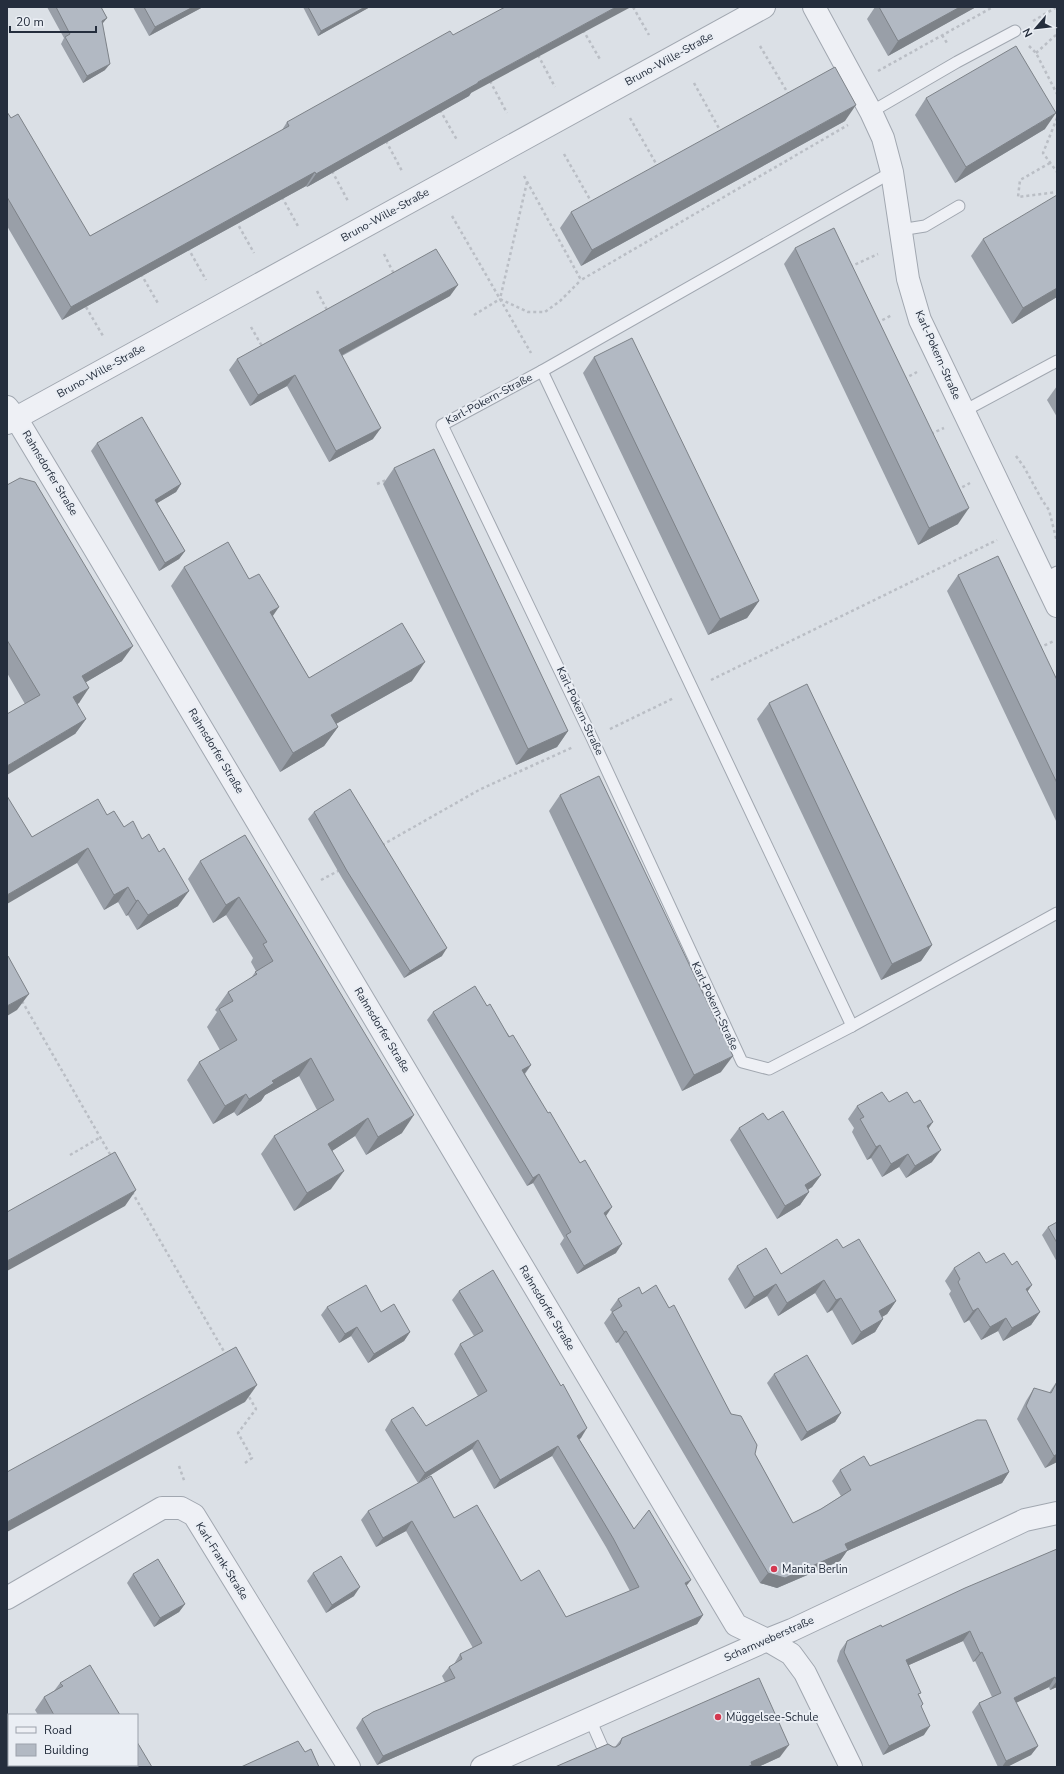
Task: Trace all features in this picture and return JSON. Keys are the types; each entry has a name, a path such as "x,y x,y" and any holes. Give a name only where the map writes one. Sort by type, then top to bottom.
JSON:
{"street":[{"name":"Bruno-Wille-Straße","path":"10,416 764,7"},
{"name":"Karl-Pokern-Straße","path":"814,7 856,83 883,138 892,172 908,279 920,320 957,418 1050,576 1057,606"},
{"name":"Rahnsdorfer Straße","path":"10,416 300,892 736,1625 791,1654 805,1673 851,1767"},
{"name":"Karl-Frank-Straße","path":"7,1598 162,1508 181,1508 194,1515 349,1767"},
{"name":"Scharnweberstraße","path":"482,1767 798,1627 1025,1520 1057,1513"}],"lane":[{"path":"871,112 957,62 1015,31"},
{"path":"542,371 892,172"},
{"path":"900,230 925,226 959,206"},
{"path":"957,418 1057,361"},
{"name":"Karl-Pokern-Straße","path":"852,1026 542,371 442,425 592,738 742,1062 769,1069 852,1026 1057,913"},
{"path":"590,1719 605,1753"}],"path":[{"path":"633,7 649,35"},
{"path":"856,83 993,7"},
{"path":"1015,31 1057,7"},
{"path":"583,30 601,61"},
{"path":"1036,53 1057,34"},
{"path":"1026,42 1036,53 1057,94"},
{"path":"760,46 792,101"},
{"path":"538,54 555,87"},
{"path":"490,81 508,113"},
{"path":"694,83 724,138"},
{"path":"439,107 457,140"},
{"path":"500,299 528,312 545,312 560,301 581,280 871,112"},
{"path":"630,118 661,172"},
{"path":"1057,118 1043,153 1057,172"},
{"path":"384,137 402,171"},
{"path":"564,154 595,208"},
{"path":"1050,163 1020,180 1018,197 1057,192"},
{"path":"329,167 348,201"},
{"path":"524,176 581,280"},
{"path":"474,315 500,299 527,181"},
{"path":"282,196 299,228"},
{"path":"452,216 542,371"},
{"path":"236,221 254,253"},
{"path":"188,248 206,280"},
{"path":"844,271 883,252"},
{"path":"384,254 396,278"},
{"path":"141,273 159,306"},
{"path":"317,291 330,314"},
{"path":"86,307 103,336"},
{"path":"875,323 897,313"},
{"path":"251,327 264,350"},
{"path":"897,382 924,369"},
{"path":"924,438 957,418"},
{"path":"377,484 391,478"},
{"path":"951,494 977,480"},
{"path":"376,849 479,790 592,738 1004,537"},
{"path":"1032,650 1054,641"},
{"path":"300,892 342,868"},
{"path":"19,995 112,1158"},
{"path":"70,1155 100,1137"},
{"path":"128,1185 230,1362"},
{"path":"244,1463 252,1458 238,1433 256,1409 245,1389"},
{"path":"179,1466 187,1489"}],"building":[{"path":"56,7 101,7 107,18 102,21 110,64 87,76 65,37 70,34"},
{"path":"144,7 193,7 155,27"},
{"path":"308,7 365,7 321,31"},
{"path":"505,7 616,7 478,82 316,174 315,172 71,307 7,197 7,112 11,118 18,114 90,236 289,126 287,122 450,31 453,35"},
{"path":"879,7 960,7 898,41"},
{"path":"1016,46 1056,113 966,167 926,98"},
{"path":"835,67 856,105 592,250 571,212"},
{"path":"1057,195 1057,288 1023,308 983,239"},
{"path":"834,228 969,508 929,528 795,248"},
{"path":"436,249 458,285 339,350 381,428 336,451 295,375 258,395 237,359"},
{"path":"632,338 759,601 720,619 594,357"},
{"path":"142,417 181,484 155,500 185,551 165,563 97,443"},
{"path":"434,449 568,731 528,749 394,468"},
{"path":"20,478 35,482 133,646 82,676 89,688 73,697 86,719 7,766 7,714 40,695 7,640 7,485"},
{"path":"228,542 249,579 259,574 279,607 270,612 309,678 402,623 425,662 331,715 338,727 293,753 184,567"},
{"path":"998,556 1057,680 1057,783 958,575"},
{"path":"807,684 932,945 892,964 769,703"},
{"path":"599,776 733,1056 694,1075 560,795"},
{"path":"350,789 447,948 410,971 347,871 314,812"},
{"path":"7,796 32,837 98,799 107,815 114,811 124,827 133,821 142,839 149,834 159,852 164,848 189,891 148,915 138,900 136,901 128,887 114,895 88,848 7,895"},
{"path":"245,835 414,1115 378,1137 368,1118 328,1144 344,1171 307,1193 274,1136 334,1100 311,1058 272,1081 274,1083 249,1099 246,1094 225,1106 199,1062 237,1040 219,1009 233,1001 228,992 257,974 255,972 273,961 263,944 267,942 239,897 226,905 200,861"},
{"path":"8,956 29,994 7,1006 7,957"},
{"path":"475,986 487,1006 490,1004 509,1037 513,1035 531,1065 522,1070 548,1113 550,1112 580,1163 585,1160 612,1207 604,1213 622,1244 584,1266 566,1235 571,1232 539,1174 533,1178 433,1012"},
{"path":"882,1092 889,1102 907,1092 914,1103 920,1100 933,1122 927,1126 941,1150 915,1166 908,1154 891,1164 880,1145 876,1147 860,1119 864,1117 857,1106"},
{"path":"783,1111 821,1175 805,1185 809,1192 785,1206 739,1128 763,1113 768,1120"},
{"path":"115,1152 136,1190 7,1261 7,1212"},
{"path":"1057,1222 1057,1243 1048,1227"},
{"path":"837,1239 843,1248 859,1239 896,1301 879,1311 883,1319 861,1332 841,1298 836,1300 824,1280 787,1303 776,1284 754,1297 737,1266 766,1248 781,1274"},
{"path":"979,1252 986,1263 1004,1253 1012,1265 1017,1261 1032,1285 1026,1289 1040,1312 1012,1328 1006,1318 990,1327 978,1308 973,1311 958,1282 960,1279 954,1268"},
{"path":"493,1270 561,1386 563,1384 587,1428 577,1436 634,1529 649,1510 691,1580 685,1583 703,1615 383,1756 362,1719 373,1712 455,1678 449,1667 462,1659 460,1654 482,1643 412,1521 383,1538 368,1511 431,1476 454,1518 477,1505 521,1581 539,1570 566,1617 639,1587 613,1538 558,1446 500,1480 478,1440 425,1473 391,1420 413,1407 426,1426 487,1391 460,1344 483,1331 459,1291"},
{"path":"366,1285 381,1312 394,1304 410,1332 374,1354 357,1327 345,1334 327,1307"},
{"path":"656,1285 669,1308 674,1305 731,1414 741,1416 757,1445 755,1454 793,1523 821,1509 851,1490 840,1470 864,1456 870,1466 977,1420 986,1420 1009,1472 845,1544 848,1550 785,1578 768,1573 626,1331 624,1332 612,1312 622,1306 618,1299 639,1287 642,1294"},
{"path":"236,1347 257,1385 7,1522 7,1472"},
{"path":"807,1355 841,1413 807,1432 774,1374"},
{"path":"1057,1382 1057,1454 1054,1456 1026,1406 1034,1388 1051,1393"},
{"path":"1057,1549 1057,1681 1055,1677 1014,1698 1038,1746 1006,1761 979,1703 1001,1693 982,1652 980,1653 970,1631 906,1660 921,1693 918,1694 923,1704 921,1706 930,1726 889,1746 844,1652 847,1641 881,1625 882,1627 965,1588"},
{"path":"341,1556 360,1587 332,1605 313,1573"},
{"path":"158,1559 185,1604 160,1618 133,1574"},
{"path":"90,1665 119,1714 53,1714 44,1697 63,1686 60,1683"},
{"name":"Müggelsee-Schule","path":"759,1678 789,1745 751,1762 752,1765 747,1767 555,1767 608,1744 616,1747 620,1744 622,1738"},
{"path":"298,1741 305,1752 311,1749 319,1767 241,1767"},
{"path":"138,1744 152,1767 74,1766 138,1766"}],"place":[{"name":"Manita Berlin","path":"774,1569"},
{"name":"Müggelsee-Schule","path":"718,1717"}]}
